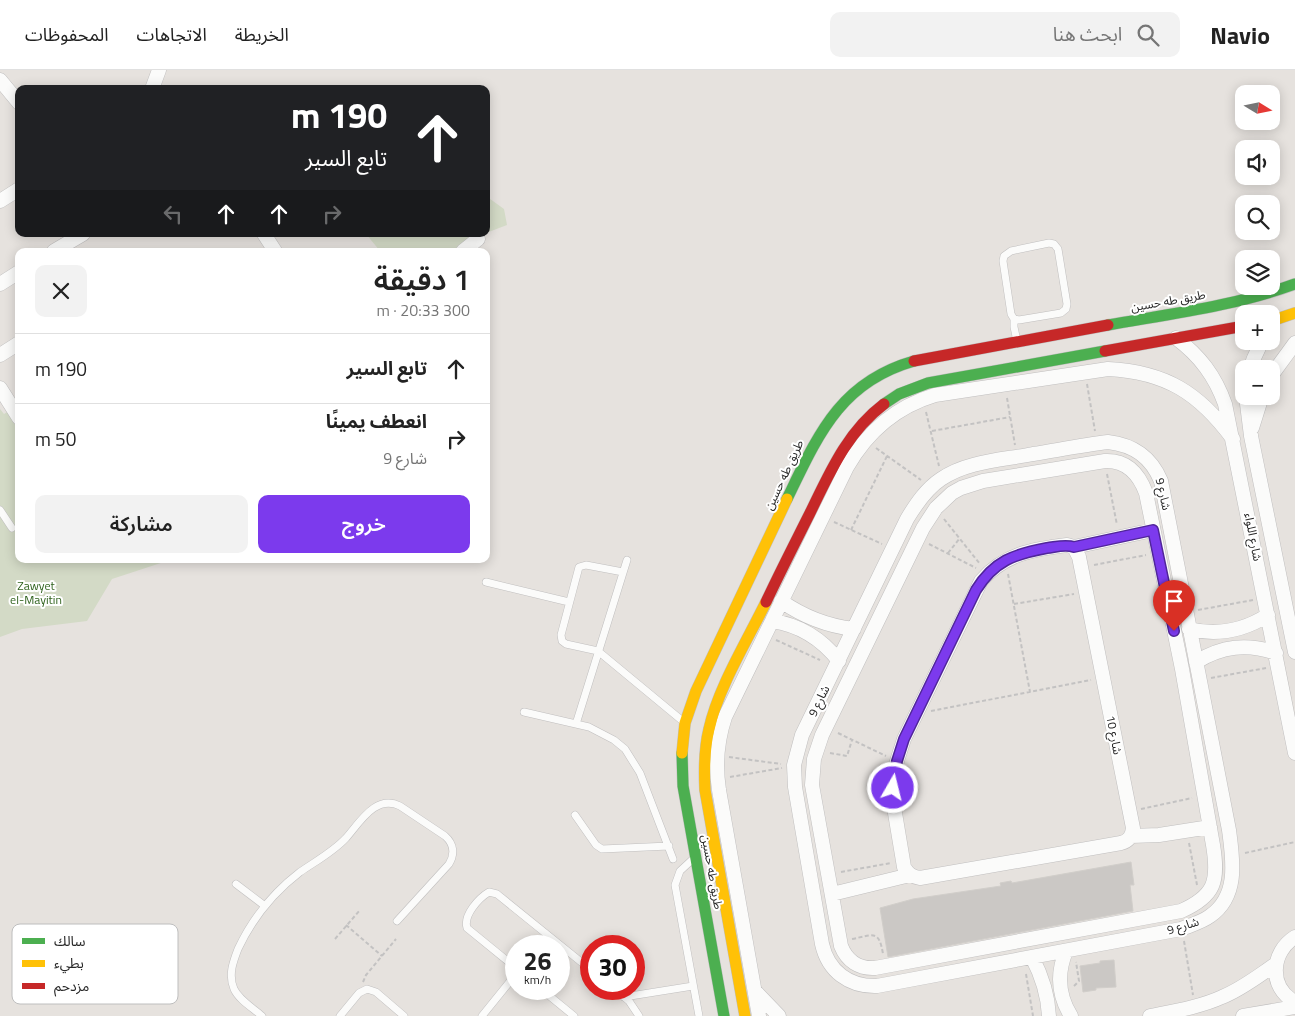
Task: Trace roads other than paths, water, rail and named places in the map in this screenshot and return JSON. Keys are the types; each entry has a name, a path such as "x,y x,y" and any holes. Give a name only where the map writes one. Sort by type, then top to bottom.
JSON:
{"main road":[{"name":"طريق طه حسين","path":"745,1016 747,992 705,790 703,771 706,740 712,716 745,660 780,594 837,456 851,434 875,410 903,392 928,383 1295,284"},
{"name":"طريق طه حسين","path":"724,1016 682,776 682,746 685,723 696,691 815,441 827,421 860,387 881,374 902,365 1017,342 1060,347 1176,338 1235,328"}],"street":[{"path":"153,85 159,70"},
{"path":"0,80 15,98"},
{"path":"0,201 15,192"},
{"path":"59,248 77,237"},
{"path":"466,248 478,239"},
{"path":"0,284 15,275"},
{"name":"شارع اللواء","path":"1176,338 1201,360 1215,381 1225,404 1295,752"},
{"path":"1280,361 1295,343"},
{"path":"0,355 15,346"},
{"path":"759,1016 747,992 717,779 720,731 745,660 765,635 772,621 780,594 823,516 847,467 864,441 890,416 902,408 923,399 1085,371 1108,369 1133,370 1180,387 1200,401 1218,419 1233,439"},
{"path":"0,388 15,403"},
{"name":"شارع اللواء","path":"1247,405 1251,436 1295,652"},
{"path":"1251,436 1260,405"},
{"name":"شارع 9","path":"1117,443 1133,448 1147,459 1158,473 1163,490 1189,630 1232,849 1231,884 1220,908 1210,917 1182,929 922,978 868,986 852,983 832,967 822,944 794,787 794,765 802,735 914,508 937,482 966,467 1017,457 1096,444 1117,443"},
{"name":"شارع 9","path":"1114,461 1125,465 1138,476 1146,493 1153,530 1182,669 1213,845 1215,860 1214,880 1206,896 1200,902 1181,910 886,966 870,968 854,963 843,951 840,941 812,776 816,750 918,538 936,508 952,493 983,481 1114,461"},
{"path":"910,875 904,866 893,801 894,774 897,761 904,739 976,590 988,574 1005,560 1026,552 1067,545 1074,547 1153,530"},
{"name":"شارع 10","path":"1074,547 1082,567 1133,828 1131,836"},
{"path":"877,582 893,590"},
{"path":"780,594 804,615 841,628 854,629"},
{"path":"1189,630 1210,633 1230,632 1250,626 1268,615"},
{"path":"772,621 794,626 815,636 828,647 837,664"},
{"path":"1196,662 1214,652 1234,647 1256,647 1277,660"},
{"path":"802,827 819,823"},
{"path":"832,894 910,875 920,878 1121,843 1131,836 1160,835 1210,827"},
{"path":"1213,845 1232,849"},
{"path":"1295,936 1282,949 1275,972 1280,988 1295,1002"},
{"path":"1066,951 1060,970 1060,988 1062,998 1071,1016"},
{"path":"1027,958 1043,982 1049,1016"},
{"path":"918,960 922,978"},
{"path":"1150,1016 1195,1006 1223,997 1276,964"},
{"path":"747,992 778,1016"},
{"path":"1243,1016 1295,1007"}],"lane":[{"path":"1014,319 1019,320 1061,313 1066,310 1067,304 1058,249 1054,244 1049,243 1011,251 1004,256 1003,261 1011,314 1014,319 1017,342"},
{"path":"0,510 12,528"},
{"path":"576,724 626,560"},
{"path":"623,572 586,565 581,566 577,571 569,602 561,635 562,640 566,644 598,651 685,723"},
{"path":"486,582 569,602"},
{"path":"524,712 590,727 614,740 633,760 640,773 674,859"},
{"path":"262,1016 238,995 233,986 231,973 234,960 246,933 265,906 286,884 329,853 342,842 373,807 382,803 400,806 449,839 453,849 449,864 397,921"},
{"path":"576,815 596,845 602,849 668,846"},
{"path":"696,858 680,871 675,885 699,1016"},
{"path":"236,884 265,906"},
{"path":"505,959 467,928 465,924 468,915 489,892 497,894 548,935"},
{"path":"570,953 580,961"},
{"path":"645,994 694,986"},
{"path":"482,1016 505,988"},
{"path":"340,1016 362,991 368,989 374,990 404,1016"},
{"path":"554,1000 574,1016"},
{"path":"627,1000 639,1016"}],"park label":[{"name":"Zawyet el-Mayitin","path":"36,593"}]}
